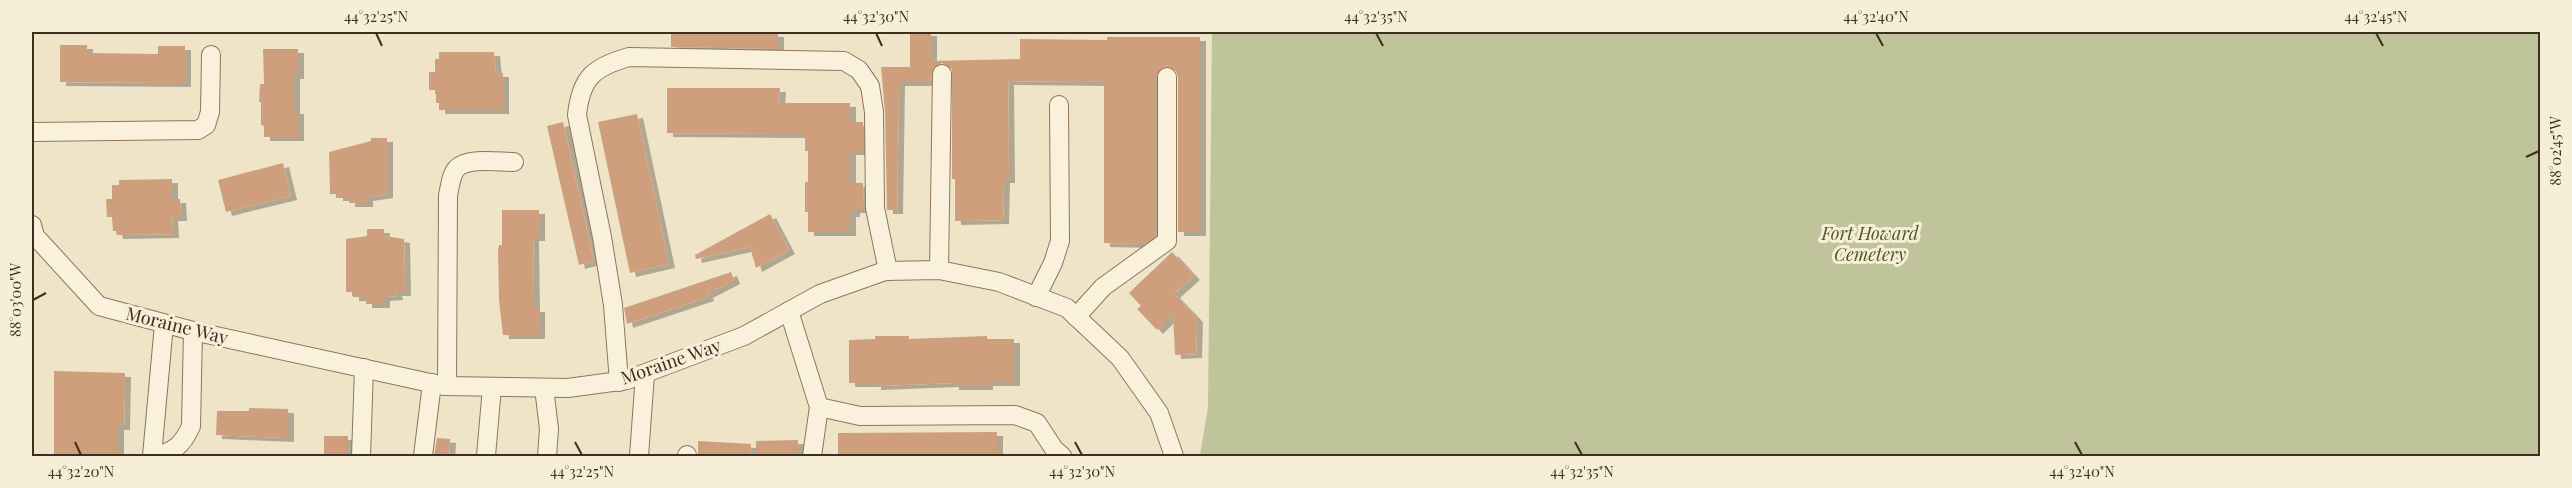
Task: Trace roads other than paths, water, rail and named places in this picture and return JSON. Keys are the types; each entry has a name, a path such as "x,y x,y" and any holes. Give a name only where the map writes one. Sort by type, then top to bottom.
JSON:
{"street":[{"path":"32,132 198,130 206,125 210,112 211,55"},
{"path":"619,382 611,294 578,115 579,94 589,76 605,64 629,57 808,61 844,62 859,70 870,86 874,112 875,208 888,271"},
{"path":"939,270 942,74"},
{"path":"1076,316 1103,287 1167,241 1167,77"},
{"path":"1036,297 1053,263 1060,242 1059,105"},
{"path":"423,456 439,384 448,195 451,180 458,168 472,162 514,162"},
{"name":"Moraine Way","path":"33,230 99,306 193,331 439,384 492,387 567,388 619,382 744,336 820,294 888,271 939,270 999,282 1067,308 1120,358 1159,413 1174,456"},
{"path":"789,311 819,407 812,456"},
{"path":"164,324 153,456 177,448 186,438 191,426 193,331"},
{"path":"361,456 364,368"},
{"path":"639,456 645,374"},
{"path":"486,456 492,387"},
{"path":"544,388 549,429 547,456"},
{"path":"819,407 860,416 1015,415 1037,423 1055,454"}],"park label":[{"name":"Fort Howard Cemetery","path":"1870,244"}]}
